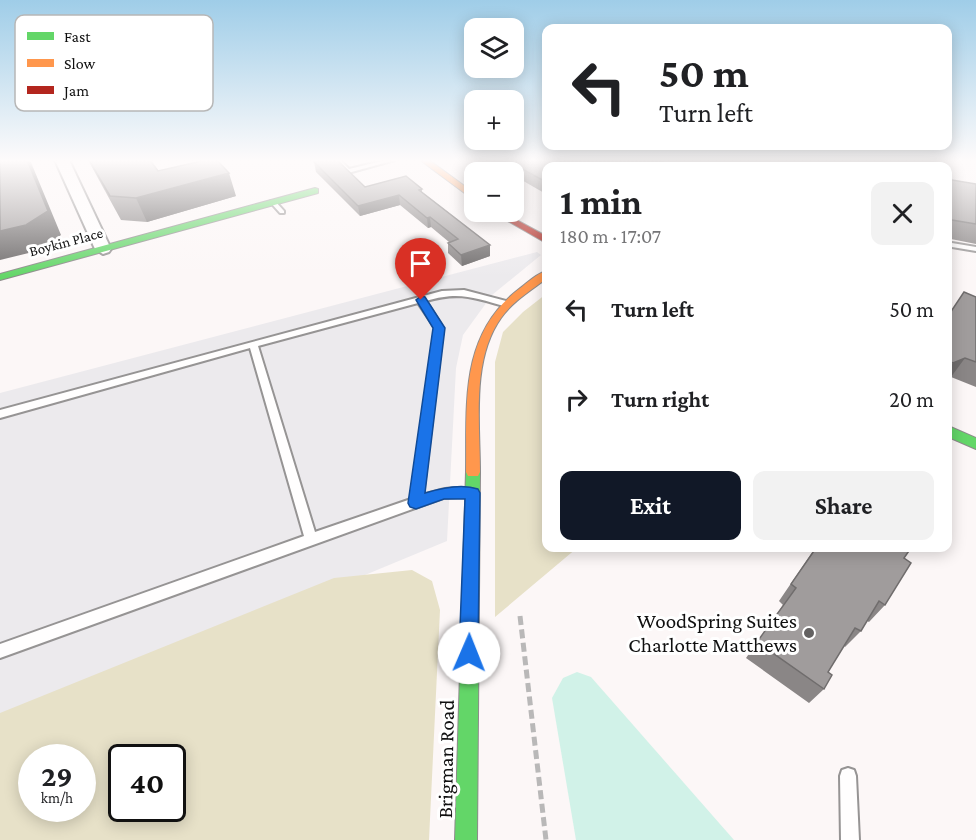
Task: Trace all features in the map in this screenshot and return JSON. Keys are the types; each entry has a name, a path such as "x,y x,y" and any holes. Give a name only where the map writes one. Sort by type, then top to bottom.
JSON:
{"street":[{"path":"80,199 103,249"},
{"name":"Boykin Place","path":"0,277 103,249 278,207 296,199"},
{"path":"514,222 542,238"},
{"name":"Brigman Road","path":"466,840 475,390 479,354 491,324 507,304 542,277"},
{"path":"952,433 976,444"}],"lane":[{"path":"952,245 976,249"},
{"path":"0,414 445,293 464,293 507,304"},
{"path":"416,503 439,328 421,300"},
{"path":"253,344 311,539"},
{"path":"0,651 443,493 473,493"},
{"path":"848,776 850,840"}],"path":[{"path":"520,616 546,840"}],"shaded area":[{"path":"537,252 541,255 492,295 463,335 456,368 447,541 0,726 0,393"},
{"path":"542,297 542,552 572,552 495,617 495,362 503,332"},
{"path":"412,570 432,581 440,610 429,840 0,840 0,713 334,578"},
{"path":"577,672 591,677 734,840 576,840 552,698 563,678"}],"building":[{"path":"0,199 43,199 48,211 26,225 0,231"},
{"path":"351,199 383,199 358,206"},
{"path":"404,199 431,199 490,245 461,255 448,243 458,239 430,217 427,218"},
{"path":"952,199 976,199 976,224 952,220"},
{"path":"964,292 976,297 976,362 965,358 952,363 952,310"},
{"name":"WoodSpring Suites Charlotte Matthews","path":"813,552 908,552 904,558 911,563 885,605 879,601 861,631 855,628 828,672 832,675 824,689 757,642 796,588 791,584"}],"traffic: fast":[{"path":"0,277 285,199"},
{"path":"952,433 976,444"},
{"path":"466,840 473,472"}],"traffic: slow":[{"path":"473,472 476,373 486,336 494,320 505,307 542,277"}],"traffic: jam":[{"path":"514,222 542,238"}],"place":[{"name":"WoodSpring Suites Charlotte Matthews","path":"809,633"}],"route":[{"path":"421,300 439,328 416,503 443,493 473,493 469,653"}]}
